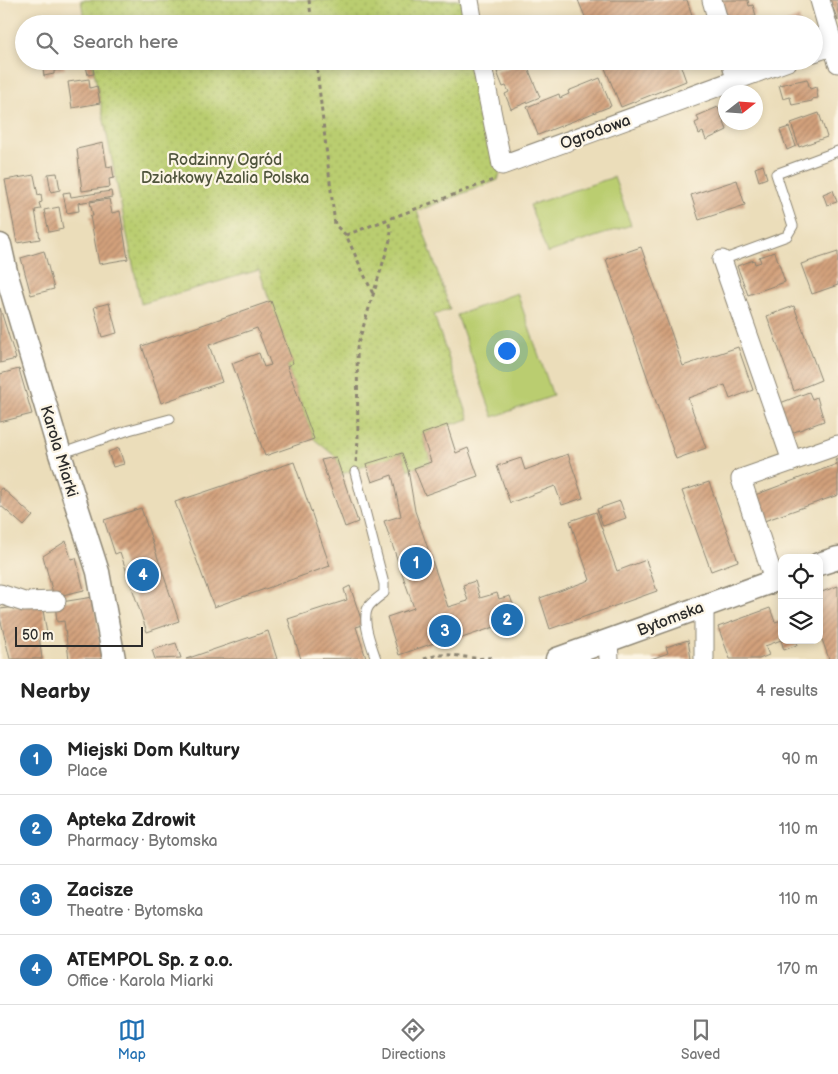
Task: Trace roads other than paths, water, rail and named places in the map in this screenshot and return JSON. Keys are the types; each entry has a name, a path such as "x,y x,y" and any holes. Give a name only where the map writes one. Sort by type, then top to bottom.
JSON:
{"street":[{"path":"469,0 472,15"},
{"path":"712,0 716,15"},
{"path":"820,0 836,51 823,52"},
{"name":"Ogrodowa","path":"483,70 502,165 734,70"},
{"name":"Karola Miarki","path":"0,245 7,276 60,454 98,572 114,659"},
{"path":"722,260 792,461"},
{"path":"778,579 741,479 838,445"},
{"path":"823,563 838,558"},
{"name":"Bytomska","path":"557,659 608,650 704,605 778,579"},
{"path":"0,594 24,602 56,601"},
{"path":"704,605 704,659"}],"lane":[{"path":"722,260 787,236 793,226 776,174 838,151"},
{"path":"60,454 129,430 170,419"},
{"path":"355,472 384,584 384,592 368,607 366,615 367,631 376,659"}],"place":[{"name":"Miejski Dom Kultury","path":"416,563"},
{"name":"ATEMPOL Sp. z o.o.","path":"143,575"},
{"name":"Apteka Zdrowit","path":"507,620"},
{"name":"Zacisze","path":"445,631"}],"park label":[{"name":"Rodzinny Ogród Działkowy Azalia Polska","path":"225,168"}]}
